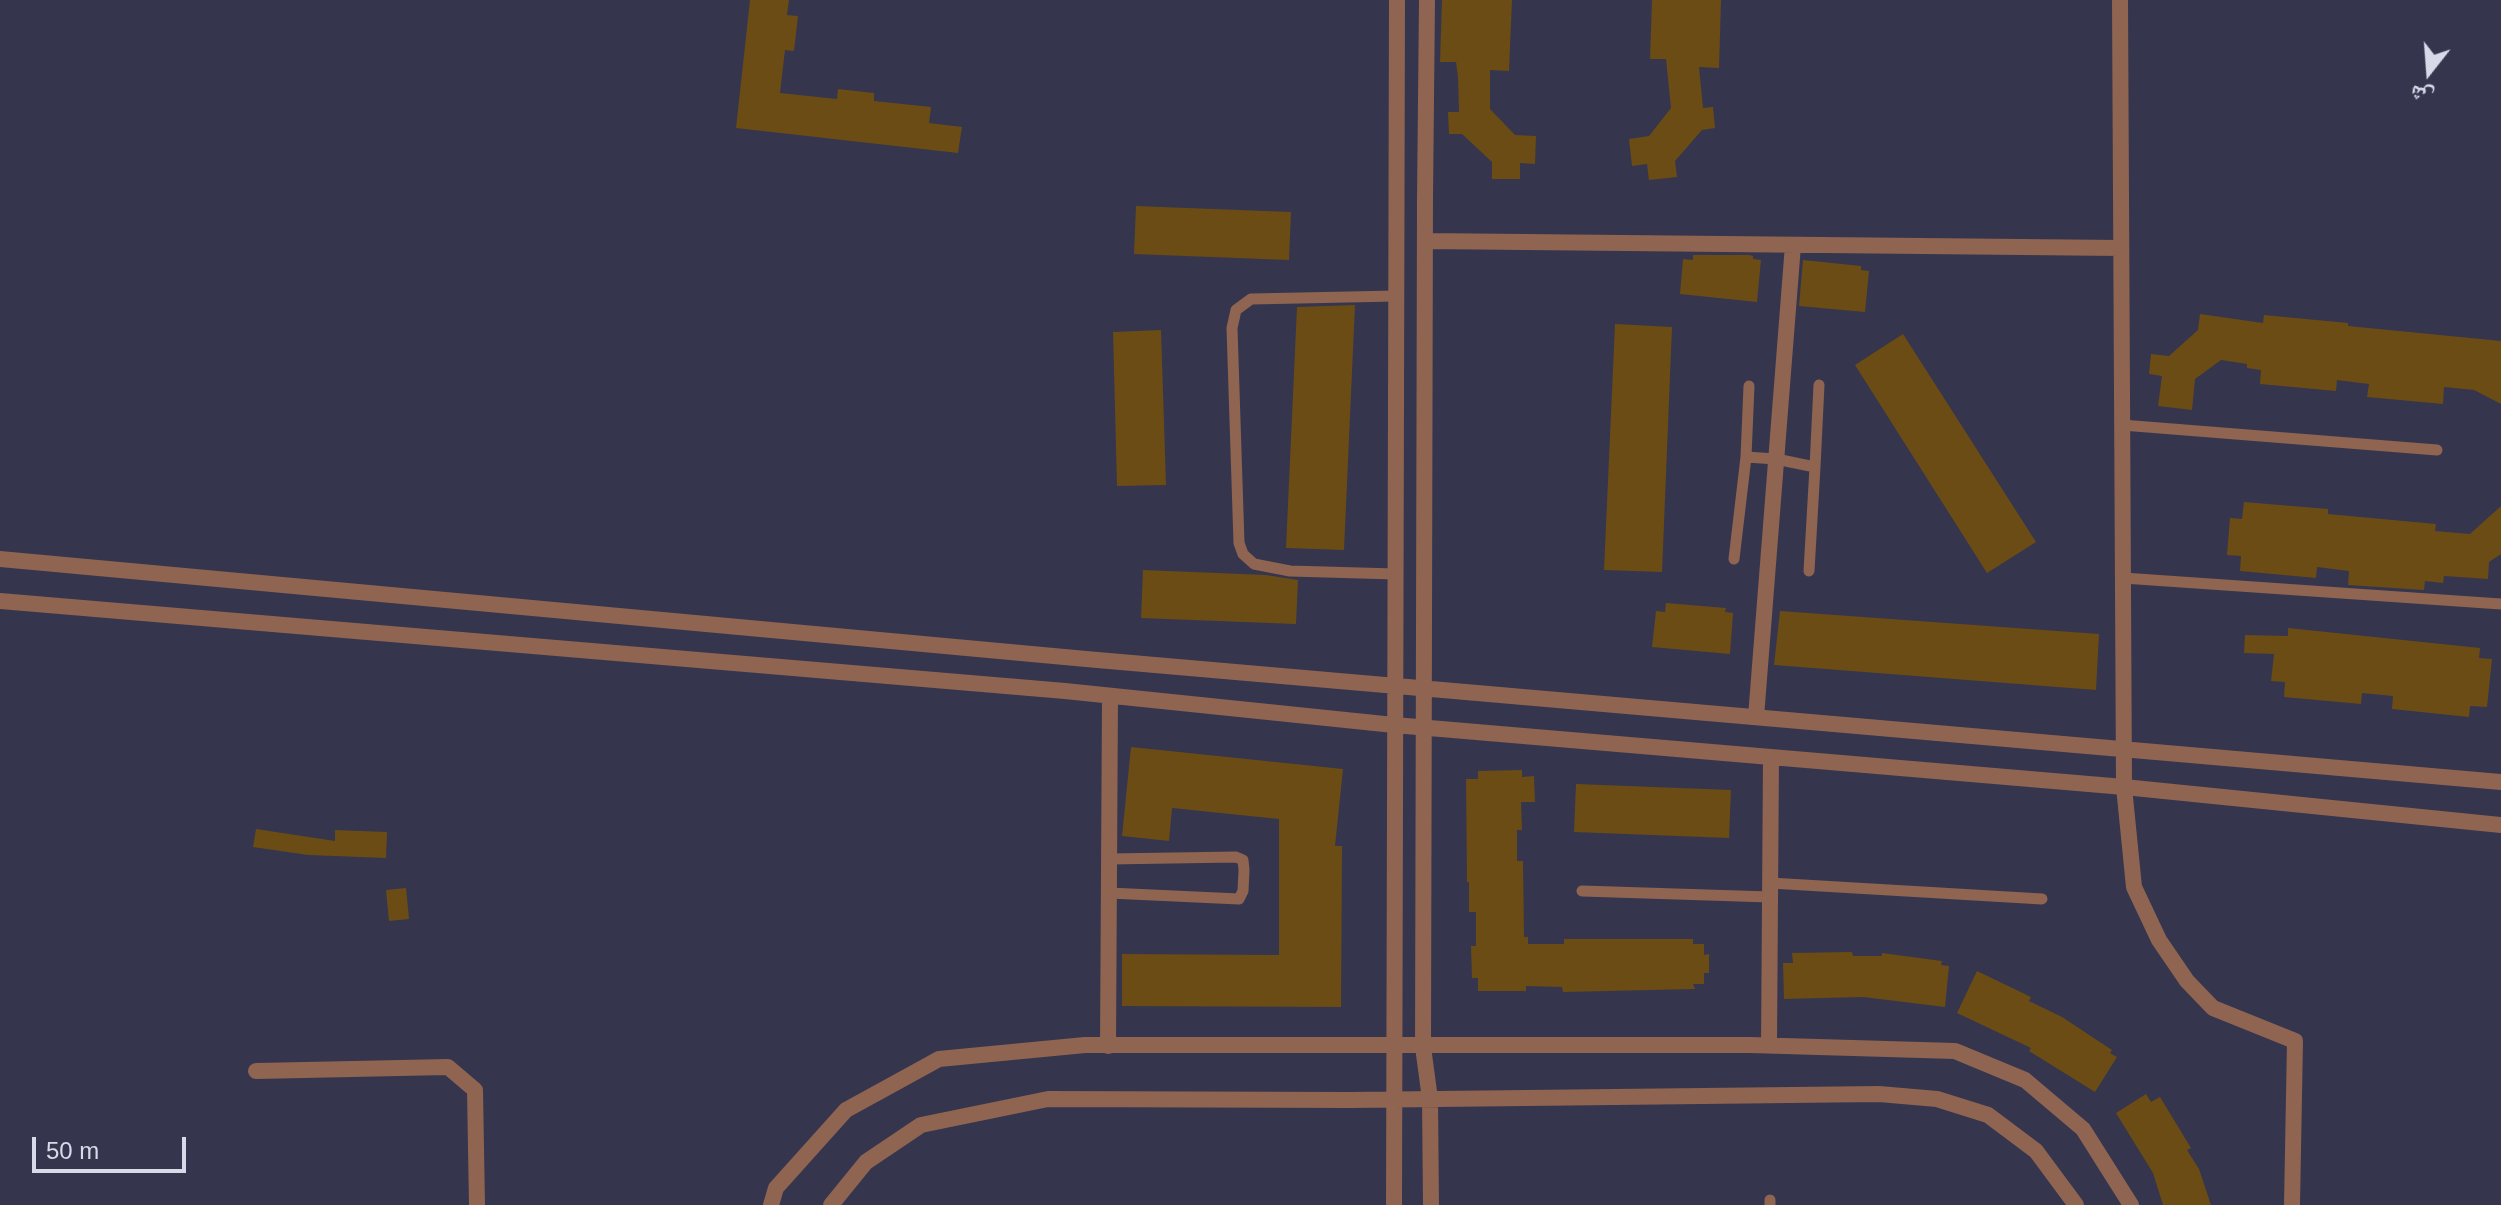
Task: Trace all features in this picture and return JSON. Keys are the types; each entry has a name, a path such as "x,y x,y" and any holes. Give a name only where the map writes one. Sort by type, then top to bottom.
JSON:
{"street":[{"path":"1394,1205 1397,0"},
{"path":"1427,0 1423,1047 1430,1099 1431,1205"},
{"path":"2120,0 2124,787 2134,887 2159,940 2187,981 2213,1008 2295,1041 2292,1205"},
{"path":"1425,241 2121,248"},
{"path":"1756,717 1793,245"},
{"path":"0,559 1395,686 2501,782"},
{"path":"0,601 1110,696 1394,725 2124,787 2501,825"},
{"path":"1108,1046 1110,696"},
{"path":"1769,1045 1771,757"},
{"path":"771,1205 776,1188 846,1110 939,1059 1085,1045 1769,1045 1955,1051 2025,1080 2083,1129 2131,1205"},
{"path":"256,1071 448,1067 475,1090 477,1205"},
{"path":"831,1205 866,1162 921,1125 1048,1099 1879,1094 1937,1099 1988,1115 2036,1151 2076,1205"}],"lane":[{"path":"1395,574 1290,571 1254,564 1243,554 1239,543 1232,328 1236,310 1251,299 1396,296"},
{"path":"1809,571 1819,385"},
{"path":"1734,559 1746,457 1749,386"},
{"path":"2122,425 2437,450"},
{"path":"1746,457 1815,467"},
{"path":"2123,578 2501,604"},
{"path":"1109,859 1236,857 1243,860 1244,870 1243,891 1239,899 1109,893"},
{"path":"1582,891 1770,890 2042,899"}],"building":[{"path":"750,0 789,0 787,15 798,16 794,51 785,50 780,93 837,99 838,89 874,93 874,101 931,107 929,123 962,127 958,153 736,128"},
{"path":"1442,0 1512,0 1509,71 1490,70 1490,109 1515,135 1536,136 1535,164 1520,163 1520,179 1492,179 1492,162 1462,134 1449,134 1448,112 1459,112 1458,77 1456,62 1440,62"},
{"path":"1652,0 1721,0 1719,68 1699,67 1703,108 1713,107 1715,128 1702,130 1675,161 1677,177 1649,180 1647,164 1632,166 1629,139 1649,136 1671,108 1666,59 1650,59"},
{"path":"1136,206 1291,212 1289,260 1134,254"},
{"path":"1693,255 1749,255 1761,260 1757,302 1680,294 1683,259 1693,260"},
{"path":"1803,260 1861,266 1861,270 1869,271 1865,312 1799,306"},
{"path":"1355,305 1344,550 1286,548 1297,307"},
{"path":"2200,314 2263,323 2264,315 2501,341 2501,404 2474,390 2444,387 2443,404 2367,397 2369,384 2337,380 2336,391 2260,384 2261,370 2247,368 2247,364 2221,360 2195,379 2192,410 2158,406 2162,376 2149,374 2151,354 2169,356 2198,330"},
{"path":"1615,324 1672,327 1662,572 1604,570"},
{"path":"1161,330 1166,485 1117,486 1113,332"},
{"path":"1903,334 2036,542 1987,573 1855,365"},
{"path":"2244,502 2328,509 2328,514 2436,524 2435,531 2470,534 2501,506 2501,554 2489,562 2488,579 2444,576 2443,583 2425,581 2424,590 2348,585 2349,571 2317,567 2316,578 2240,571 2241,556 2227,555 2230,518 2242,519"},
{"path":"1143,570 1266,575 1298,580 1296,624 1141,618"},
{"path":"1666,603 1726,608 1725,612 1733,613 1730,654 1652,647 1656,611 1665,612"},
{"path":"1780,611 2099,634 2096,690 1774,665"},
{"path":"2288,628 2480,648 2479,658 2492,659 2487,707 2470,706 2469,717 2392,709 2393,696 2362,693 2361,704 2284,697 2285,682 2271,681 2274,654 2244,653 2245,635 2288,636"},
{"path":"1131,747 1343,769 1335,846 1342,846 1341,1007 1122,1006 1122,954 1279,955 1279,819 1172,808 1169,841 1122,836"},
{"path":"1522,770 1522,777 1534,776 1535,802 1521,802 1522,830 1517,830 1517,861 1523,861 1524,937 1528,937 1528,944 1564,944 1564,939 1693,939 1693,944 1704,944 1704,955 1709,954 1709,973 1704,973 1704,984 1693,984 1695,989 1563,992 1562,987 1526,986 1526,991 1478,991 1478,978 1472,978 1471,946 1476,946 1476,912 1469,912 1466,779 1478,779 1478,771"},
{"path":"1576,784 1731,790 1729,838 1574,832"},
{"path":"256,829 335,841 335,830 387,832 386,858 308,855 253,847"},
{"path":"406,888 409,919 389,921 386,890"},
{"path":"1852,952 1853,956 1882,956 1882,953 1942,961 1941,965 1949,966 1945,1007 1863,997 1784,999 1783,963 1793,963 1792,953"},
{"path":"1977,971 2031,997 2029,1001 2062,1017 2112,1050 2110,1053 2117,1057 2095,1092 2029,1051 2031,1048 1957,1013"},
{"path":"2146,1094 2151,1102 2160,1097 2191,1148 2187,1150 2199,1169 2211,1205 2163,1205 2153,1173 2116,1113"}]}
